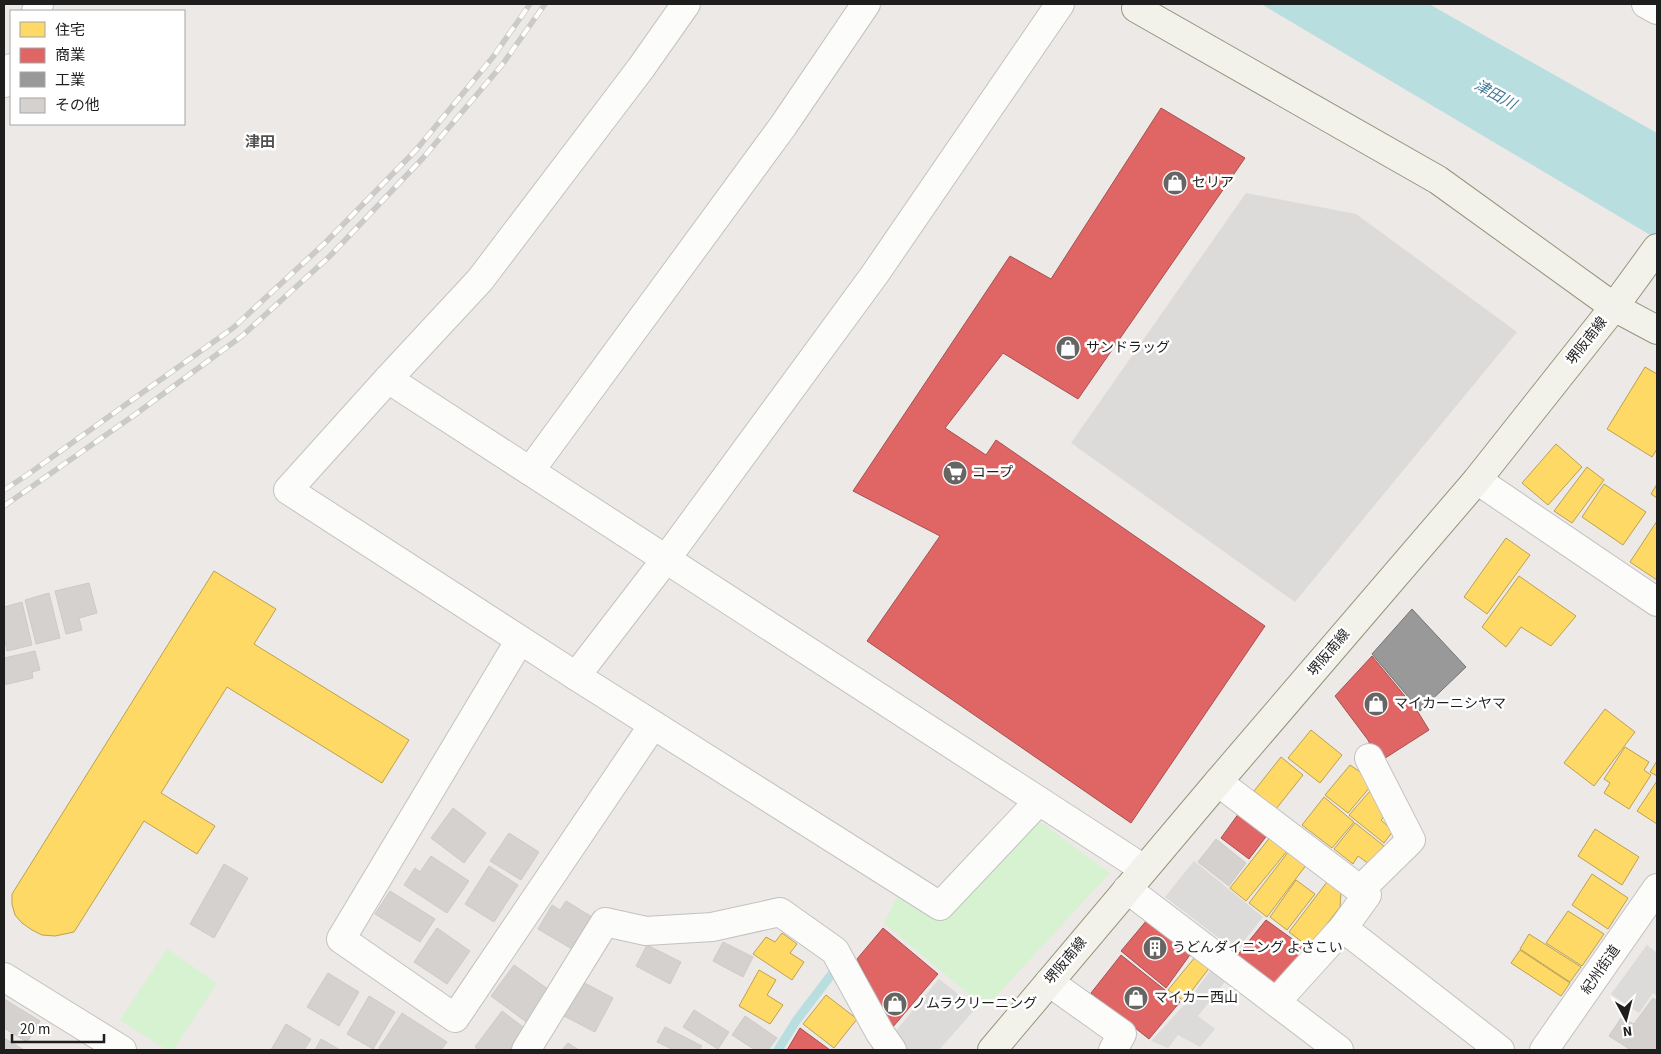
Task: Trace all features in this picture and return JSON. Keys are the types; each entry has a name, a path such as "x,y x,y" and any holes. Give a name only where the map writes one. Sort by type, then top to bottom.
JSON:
{"main road":[{"path":"1132,6 1438,180 1614,306 1657,330"},
{"name":"堺阪南線","path":"992,1050 1218,782 1477,480 1655,251"}],"street":[{"path":"686,4 641,68 480,280 288,490 576,676 940,906 1039,801"},
{"path":"530,471 783,126 866,4"},
{"path":"576,676 666,559 875,274 1060,4"},
{"path":"1646,4 1657,10"},
{"path":"4,83 10,70"},
{"path":"388,379 1039,801 1136,879 1276,1002 1339,1050"},
{"path":"1477,480 1657,602"},
{"path":"520,640 341,939 456,1018 653,725"},
{"path":"1360,890 1411,840 1370,758"},
{"path":"1218,782 1367,895 1343,928 1276,1002"},
{"name":"紀州街道","path":"1544,1050 1654,902"},
{"path":"526,1050 605,922 646,931 712,927 780,912 835,952 880,1034 892,1050"},
{"path":"1343,928 1500,1050"},
{"path":"4,977 122,1050"},
{"path":"1049,982 1122,1034 1113,1050"}],"green space":[{"path":"1035,818 1110,873 985,1008 884,923 900,891 945,915"},
{"path":"167,949 217,983 173,1050 167,1050 120,1020"}],"shaded area":[{"path":"1246,193 1356,214 1517,332 1295,602 1071,443"},
{"path":"1194,861 1263,917 1236,951 1165,897"},
{"path":"1647,945 1657,953 1657,996 1653,993 1639,1013 1611,994"},
{"path":"1213,967 1228,978 1198,1016 1215,1029 1200,1047 1178,1035 1168,1048 1151,1041 1187,1002"},
{"path":"939,979 976,1008 939,1050 905,1050 894,1033"}],"water":[{"name":"津田川","path":"1261,4 1429,4 1657,133 1657,239"}],"building: 住宅":[{"path":"1645,367 1657,374 1657,449 1652,457 1607,429"},
{"path":"1556,444 1582,467 1548,505 1522,483"},
{"path":"1587,467 1604,480 1572,523 1554,511"},
{"path":"1604,484 1646,512 1623,545 1582,517"},
{"path":"1657,484 1657,498 1651,494"},
{"path":"1657,521 1657,580 1630,562"},
{"path":"1506,538 1530,555 1487,614 1464,597"},
{"path":"214,571 276,609 254,644 409,740 382,783 227,687 161,793 215,826 197,854 144,821 74,932 55,936 42,935 22,923 15,915 12,894"},
{"path":"1519,576 1576,616 1551,646 1521,627 1506,647 1482,627"},
{"path":"1605,709 1635,732 1594,786 1564,763"},
{"path":"1311,730 1342,755 1320,783 1288,758"},
{"path":"1625,747 1649,762 1644,770 1651,775 1629,809 1604,793 1610,783 1604,779"},
{"path":"1281,757 1303,775 1276,809 1254,791"},
{"path":"1657,761 1657,776 1650,772"},
{"path":"1350,765 1363,774 1371,786 1348,813 1325,795"},
{"path":"1657,781 1657,824 1637,811"},
{"path":"1370,791 1383,802 1389,811 1381,820 1393,831 1384,843 1349,815"},
{"path":"1324,797 1354,822 1332,848 1302,825"},
{"path":"1355,823 1384,846 1369,864 1358,856 1353,864 1334,849"},
{"path":"1595,829 1639,857 1622,885 1578,856"},
{"path":"1271,836 1288,850 1246,901 1230,888"},
{"path":"1289,851 1307,864 1267,917 1249,903"},
{"path":"1592,874 1628,898 1608,929 1572,905"},
{"path":"1296,880 1315,894 1287,930 1270,917"},
{"path":"1327,882 1341,892 1340,907 1309,947 1289,932"},
{"path":"1568,911 1604,934 1582,966 1546,943"},
{"path":"782,933 797,944 790,953 804,962 792,980 753,954 766,937 775,942"},
{"path":"1529,934 1581,967 1570,982 1520,949"},
{"path":"1520,950 1570,983 1561,996 1511,963"},
{"path":"1196,956 1210,967 1184,1001 1168,990"},
{"path":"759,970 776,980 767,995 783,1005 770,1024 739,1006"},
{"path":"826,995 857,1019 834,1048 803,1024"}],"building: 商業":[{"name":"コープ","path":"1161,108 1245,158 1078,399 1003,353 945,428 986,455 996,440 1265,626 1131,823 867,641 940,536 853,491 1010,256 1051,279"},
{"name":"マイカーニシヤマ","path":"1372,656 1418,712 1429,730 1379,762 1368,740 1335,696"},
{"path":"1239,813 1268,834 1249,859 1221,838"},
{"name":"うどんダイニング よさこい","path":"1152,914 1192,952 1166,988 1121,951"},
{"path":"1266,920 1309,951 1279,989 1236,957"},
{"path":"883,928 938,974 892,1028 857,959"},
{"name":"マイカー西山","path":"1121,955 1180,1002 1149,1039 1091,993"},
{"path":"800,1028 830,1050 787,1050"}],"building: 工業":[{"path":"1412,609 1466,667 1420,711 1372,654"}],"building: その他":[{"path":"89,583 97,613 79,618 82,630 66,634 55,591"},
{"path":"49,593 60,638 36,644 25,600"},
{"path":"22,602 32,645 7,651 4,637 4,607"},
{"path":"35,651 40,670 32,672 33,678 4,685 4,658"},
{"path":"453,808 486,833 464,863 431,838"},
{"path":"509,833 539,852 521,880 490,861"},
{"path":"1216,839 1246,863 1229,886 1198,862"},
{"path":"431,856 469,881 447,913 404,885 415,868 420,872"},
{"path":"224,864 248,878 214,938 190,924"},
{"path":"489,866 518,885 494,922 465,904"},
{"path":"390,891 435,919 420,942 375,914"},
{"path":"566,901 597,920 577,952 538,929 552,905 560,910"},
{"path":"437,928 470,951 447,984 414,962"},
{"path":"723,942 753,957 743,977 713,961"},
{"path":"647,945 681,962 670,984 636,966"},
{"path":"514,965 552,992 529,1024 491,996"},
{"path":"328,973 359,992 339,1026 307,1007"},
{"path":"577,979 613,998 595,1032 558,1013"},
{"path":"369,996 395,1012 373,1049 347,1034"},
{"path":"1653,998 1657,1001 1657,1050 1631,1050 1609,1036 1621,1018 1634,1024"},
{"path":"4,999 40,1021 27,1042 4,1028"},
{"path":"694,1010 729,1032 718,1049 683,1027"},
{"path":"502,1011 531,1033 518,1050 479,1050 475,1047"},
{"path":"402,1013 447,1042 441,1050 382,1050 379,1048"},
{"path":"745,1016 777,1038 768,1050 755,1050 732,1035"},
{"path":"286,1024 311,1039 304,1050 271,1050"},
{"path":"665,1027 702,1046 699,1050 674,1050 657,1042"},
{"path":"4,1038 24,1050 4,1050"},
{"path":"321,1039 340,1050 315,1050"},
{"path":"568,1043 579,1050 562,1050"}],"waterway":[{"path":"778,1050 796,1021 831,975"}],"railway":[{"path":"4,490 233,328 325,243 416,150 493,57 530,4"},
{"path":"4,506 133,416 242,336 330,256 423,158 502,65 545,4"}],"place":[{"name":"セリア","path":"1175,183"},
{"name":"サンドラッグ","path":"1068,348"},
{"name":"コープ","path":"955,473"},
{"name":"マイカーニシヤマ","path":"1376,704"},
{"name":"うどんダイニング よさこい","path":"1155,948"},
{"name":"マイカー西山","path":"1136,998"},
{"name":"ノムラクリーニング","path":"895,1004"}],"district":[{"name":"津田","path":"260,142"}]}
